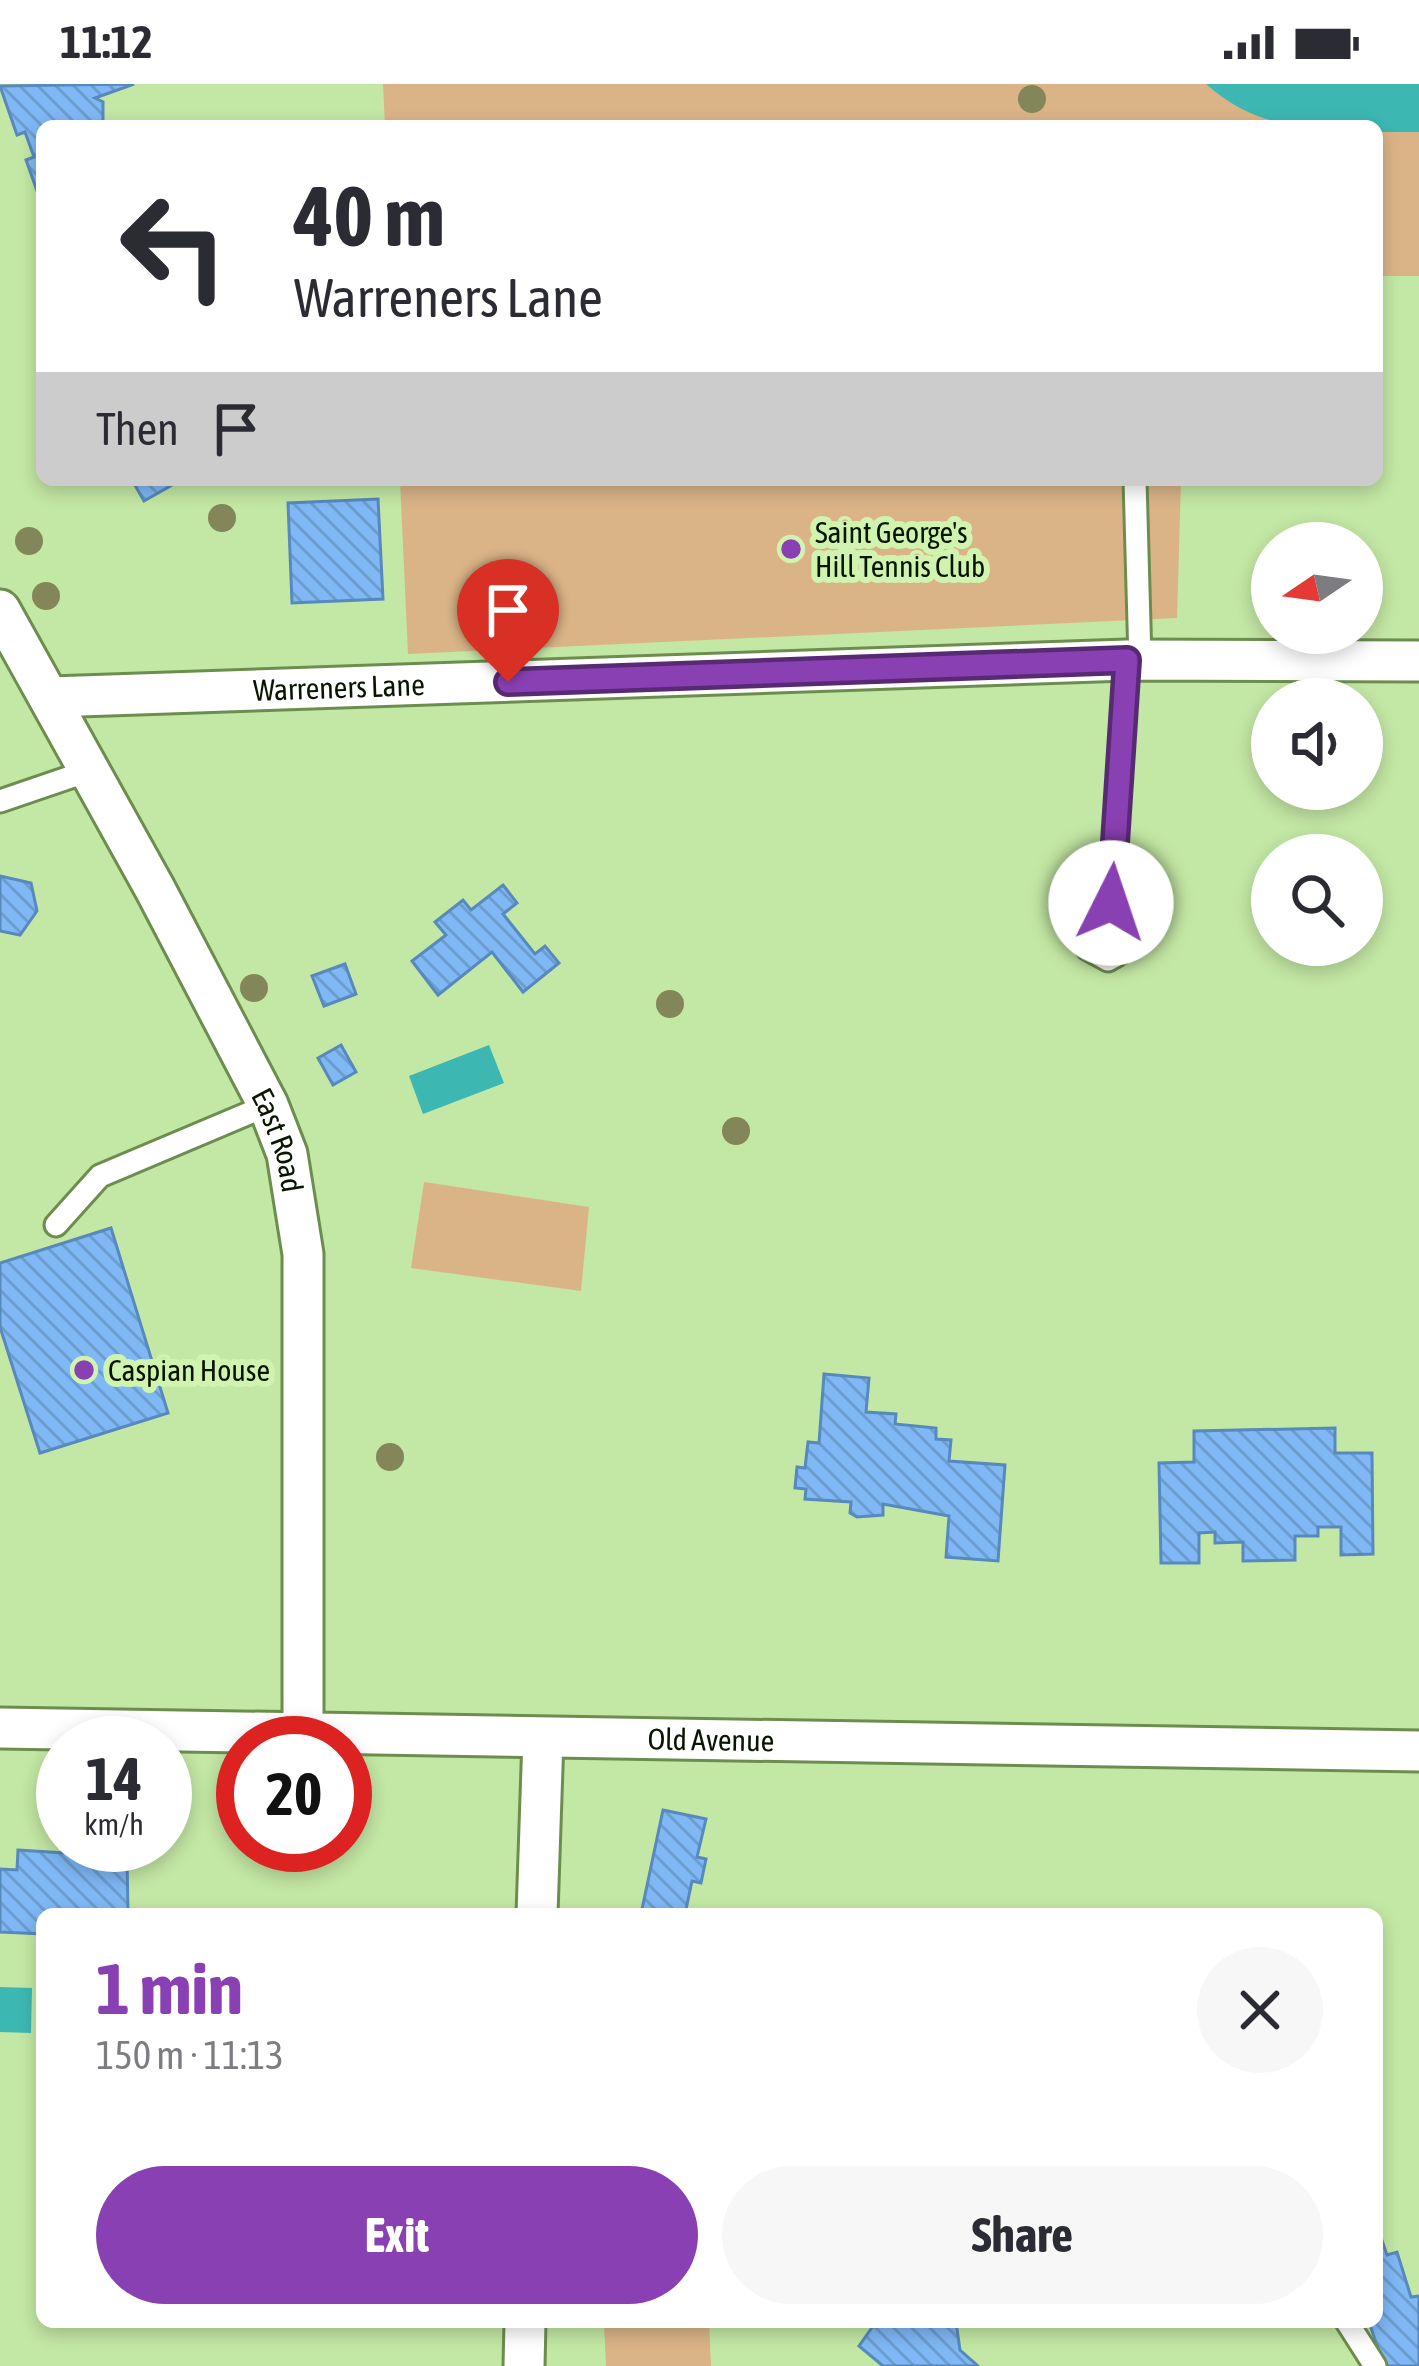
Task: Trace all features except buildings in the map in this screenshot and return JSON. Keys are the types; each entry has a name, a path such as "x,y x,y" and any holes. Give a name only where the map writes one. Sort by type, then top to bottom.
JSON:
{"street":[{"name":"East Road","path":"0,610 91,770 268,1105 286,1154 303,1254 304,1716"},
{"name":"Warreners Lane","path":"51,697 1133,660 1419,661"},
{"name":"Old Avenue","path":"0,1727 216,1733"},
{"name":"Old Avenue","path":"372,1736 1419,1751"},
{"path":"537,1908 543,1738"},
{"path":"524,2366 525,2328"}],"lane":[{"path":"1111,903 1133,660 1135,486"},
{"path":"0,801 91,770"},
{"path":"56,1225 100,1176 268,1105"},
{"path":"1351,2328 1375,2366"}],"shaded area":[{"path":"383,84 1419,84 1419,276 1383,276 1383,120 385,120"},
{"name":"Saint George's Hill Tennis Club","path":"400,486 1181,486 1177,618 408,654"},
{"path":"424,1182 589,1207 581,1291 411,1268"},
{"path":"604,2328 709,2328 711,2366 606,2366"}],"water":[{"path":"1206,84 1419,84 1419,132 1383,132 1383,120 1271,120 1227,100"},
{"path":"489,1045 504,1083 423,1114 409,1076"},
{"path":"0,1987 32,1988 31,2033 0,2032"}],"place":[{"name":"Saint George's Hill Tennis Club","path":"791,549"},
{"name":"Caspian House","path":"84,1370"}],"route":[{"path":"508,682 1127,660 1111,903"}]}
